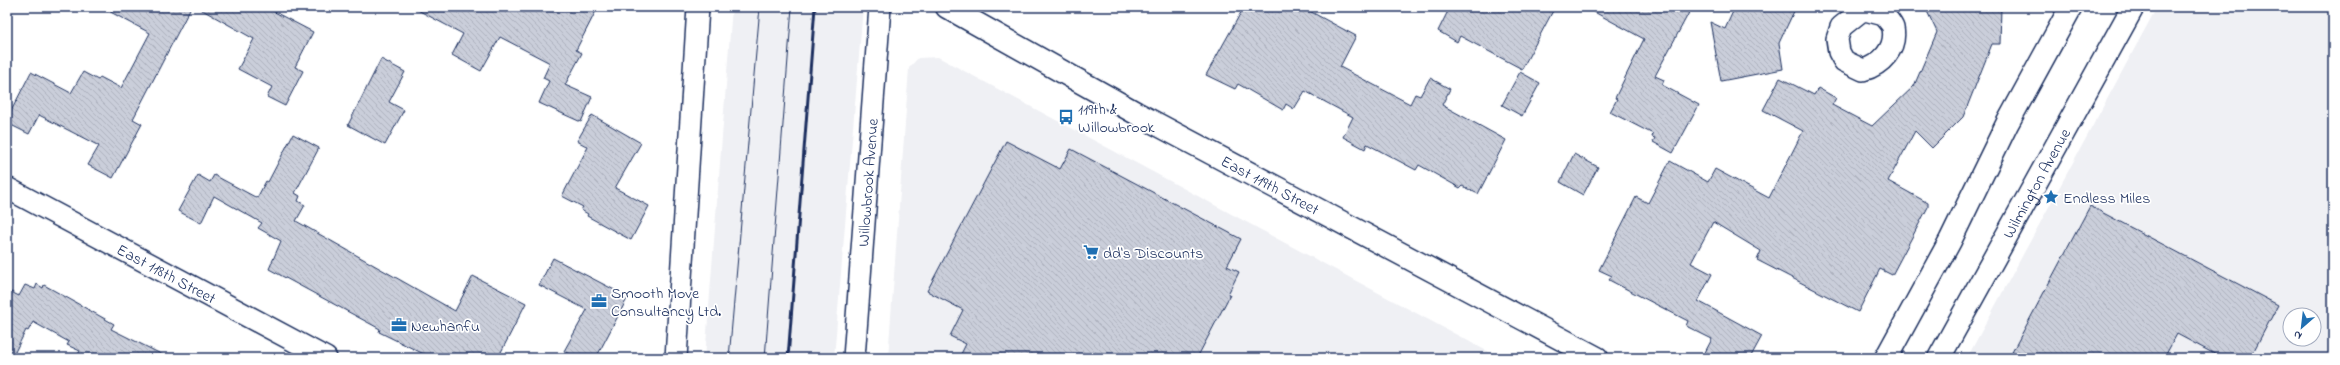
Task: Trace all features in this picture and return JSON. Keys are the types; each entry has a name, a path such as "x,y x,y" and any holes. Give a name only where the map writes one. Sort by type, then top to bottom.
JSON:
{"main road":[{"name":"East 119th Street","path":"947,7 1136,113 1597,358"},
{"path":"1886,358 1950,241 2007,124 2071,7"},
{"name":"Wilmington Avenue","path":"1939,358 2133,7"}],"street":[{"path":"676,358 698,7"},
{"name":"Willowbrook Avenue","path":"854,358 880,7"},
{"name":"East 118th Street","path":"7,188 326,358"}],"shaded area":[{"path":"732,7 863,7 834,358 705,358"},
{"path":"2157,7 2333,7 2333,358 1967,358"},
{"path":"938,57 1500,358 888,358 909,68 918,58"}],"building":[{"path":"101,7 191,7 133,119 142,124 113,178 88,165 99,146 39,115 29,134 7,123 7,119 31,72 71,93 83,72 98,80 100,77 121,88 150,33"},
{"path":"197,7 265,7 313,32 295,67 303,71 285,106 267,97 272,87 238,69 254,39"},
{"path":"412,7 598,7 576,50 582,53 565,85 592,97 581,122 539,103 549,81 543,78 550,63 500,37 481,71 452,55 463,34"},
{"path":"1244,7 1302,7 1356,36 1340,67 1410,104 1415,94 1420,96 1430,78 1450,89 1442,105 1506,140 1478,194 1462,186 1460,188 1419,165 1416,170 1367,144 1365,149 1343,137 1353,117 1305,91 1294,109 1286,104 1283,110 1238,84 1235,89 1206,75"},
{"path":"1450,7 1555,7 1522,69 1460,36 1457,42 1438,31"},
{"path":"1585,7 1692,7 1655,76 1664,80 1662,85 1699,105 1673,153 1653,142 1655,138 1652,137 1653,134 1610,112 1617,99 1615,98 1644,39"},
{"path":"1735,7 1796,7 1779,43 1783,69 1721,81 1710,22 1725,29"},
{"path":"1925,7 2001,7 2000,44 1992,44 1963,117 1932,148 1915,131 1888,181 1928,203 1928,207 1892,275 1880,269 1858,312 1757,260 1761,251 1713,222 1691,263 1712,274 1698,301 1762,336 1750,358 1702,358 1712,339 1686,326 1688,321 1609,280 1612,276 1599,270 1636,197 1648,203 1670,161 1708,182 1715,169 1769,198 1803,131 1763,110 1780,78 1814,95 1818,88 1836,98 1832,105 1872,126 1914,86 1937,32"},
{"path":"381,59 405,72 389,102 404,110 385,145 348,125"},
{"path":"1520,72 1540,83 1522,116 1502,105"},
{"path":"592,115 641,143 615,188 649,206 631,240 587,216 588,214 581,210 583,207 562,196 588,147 577,141"},
{"path":"293,134 319,148 295,193 300,196 298,201 305,205 296,221 455,311 473,276 526,303 498,358 432,358 379,332 380,329 269,269 281,241 258,228 262,223 214,196 201,223 178,211 198,175 210,182 214,175 257,198 266,181 268,182"},
{"name":"dd's Discounts","path":"1006,141 1060,169 1071,149 1241,239 1227,266 1239,272 1228,294 1230,295 1197,358 959,358 966,344 950,336 963,310 927,291"},
{"path":"1574,154 1598,167 1583,195 1560,182"},
{"path":"2090,206 2278,305 2250,358 2222,358 2177,334 2164,358 2009,358"},
{"path":"553,258 628,297 596,358 577,358 564,351 587,310 539,285"},
{"path":"37,284 43,288 44,285 114,324 111,329 169,358 76,358 80,351 67,345 69,342 33,322 28,331 26,330 12,358 7,358 7,290 19,296 25,285 35,289"}],"tram line":[{"path":"729,358 760,7"},
{"path":"765,358 792,7"}],"railway":[{"path":"788,358 815,7"}],"place":[{"name":"119th & Willowbrook","path":"1066,117"},
{"name":"Endless Miles","path":"2051,197"},
{"name":"dd's Discounts","path":"1091,252"},
{"name":"Smooth Move Consultancy Ltd.","path":"599,301"},
{"name":"Newhanfu","path":"399,325"}]}
